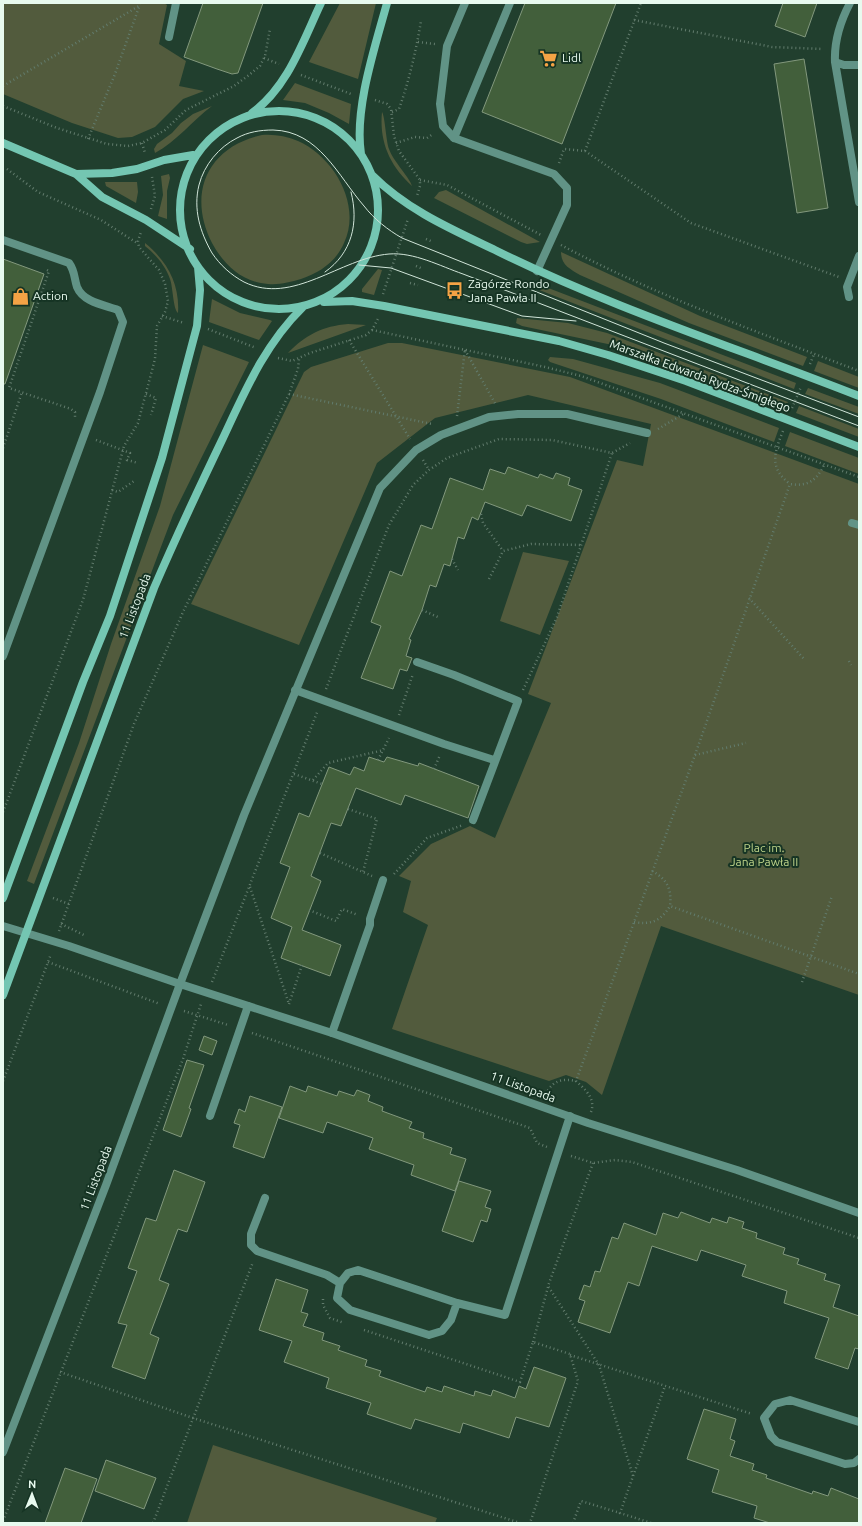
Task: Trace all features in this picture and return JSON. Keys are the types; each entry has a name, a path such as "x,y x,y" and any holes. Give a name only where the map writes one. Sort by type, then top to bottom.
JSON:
{"main road":[{"path":"250,114 277,112 309,117 324,123 351,142 362,155 370,173 374,185 378,221 375,242 369,259 356,278 341,291 317,303 303,307 265,307 231,296 213,286 201,273 190,249 180,221 178,202 180,186 193,155 216,131 230,122 250,114 262,106 274,93 289,70 321,3"},
{"path":"362,155 359,125 363,97 387,3"},
{"path":"3,143 76,174 102,197 146,220 190,249"},
{"path":"76,174 112,173 137,169 164,160 193,155"},
{"path":"370,173 388,192 413,208 537,271 610,302 859,396"},
{"name":"11 Listopada","path":"3,898 81,689 110,616 162,458 197,326 200,290 198,267"},
{"name":"Marszałka Edwarda Rydza-Śmigłego","path":"317,303 359,302 559,341 608,355 686,381 859,447"},
{"name":"11 Listopada","path":"3,995 154,588 180,528 265,353 284,326 303,307"}],"street":[{"path":"169,37 176,3"},
{"path":"465,3 447,46 440,104 443,126 454,138 554,174 568,188 567,205 552,241 537,271"},
{"path":"454,138 510,3"},
{"path":"850,3 841,20 834,50 859,202"},
{"path":"835,62 844,66 859,65"},
{"path":"3,240 69,263 75,270 78,289 86,299 118,310 123,322 100,392 3,656"},
{"path":"849,297 847,287 859,256"},
{"path":"180,984 244,815 380,488 416,450 441,435 489,417 518,414 567,414 602,421 647,433"},
{"path":"417,662 518,701 494,760 473,820"},
{"path":"295,690 444,744 494,760"},
{"path":"332,1033 370,925 370,918 383,880"},
{"name":"11 Listopada","path":"3,926 332,1033 588,1123 737,1170 859,1213"},
{"name":"11 Listopada","path":"3,1452 103,1192 180,984"},
{"path":"210,1116 248,1006"},
{"path":"457,1303 451,1320 442,1331 429,1335 350,1310 338,1298 340,1283 348,1273 358,1270 457,1303 505,1316 570,1116"},
{"path":"265,1198 251,1234 251,1245 257,1251 327,1275 340,1283"},
{"path":"859,1422 790,1400 775,1404 764,1418 771,1436 777,1442 845,1464 854,1463 859,1460"}],"path":[{"path":"585,151 641,3"},
{"path":"3,86 140,5"},
{"path":"88,139 115,74 140,5"},
{"path":"634,20 772,47 834,50"},
{"path":"392,112 399,109 403,98 418,42 421,21"},
{"path":"3,106 88,139 118,146 142,143 165,130 186,110 214,97 242,80 260,66 264,58 270,30"},
{"path":"264,58 274,61"},
{"path":"301,76 355,96"},
{"path":"384,102 389,105 392,112 396,143 402,157 420,180 447,185 609,271 696,308 859,371"},
{"path":"396,143 415,137 427,138 443,126"},
{"path":"142,143 146,157"},
{"path":"554,174 564,149 585,151 691,222 849,281"},
{"path":"3,169 7,169 38,192 90,215 138,244 159,270 165,284 168,301 156,326 155,359 146,394 137,427 123,450 83,600 3,812"},
{"path":"150,211 154,196 153,178"},
{"path":"419,190 420,180"},
{"path":"382,297 409,216"},
{"path":"138,238 138,244"},
{"path":"426,239 433,242"},
{"path":"416,266 423,269"},
{"path":"42,268 49,271 9,388 71,409 75,412 76,419 74,425"},
{"path":"410,283 418,285"},
{"path":"162,316 178,322"},
{"path":"283,360 292,361 299,359 310,353 366,335 375,326"},
{"path":"208,329 256,348"},
{"path":"372,330 465,349 581,376 859,477"},
{"path":"349,340 429,470"},
{"path":"465,349 502,416"},
{"path":"455,430 465,349"},
{"path":"814,354 775,455 777,470 790,484 807,484 814,480 819,476 824,464"},
{"path":"3,1081 56,942 134,724 192,592 289,394 298,369 299,359"},
{"path":"3,448 22,392"},
{"path":"146,394 156,398 152,415"},
{"path":"289,394 433,425"},
{"path":"662,427 685,413"},
{"path":"92,445 94,439 123,450 130,453 127,460 138,463"},
{"path":"3,1521 56,1389 60,1372 183,1059 196,1015 213,980 294,774 389,525 413,485 429,470 447,458 499,439 552,440 612,453 628,444"},
{"path":"518,701 557,617 612,453"},
{"path":"112,490 118,492 134,481"},
{"path":"576,1081 695,755 790,484"},
{"path":"481,514 482,523 503,551"},
{"path":"488,579 503,551 532,544 582,545"},
{"path":"452,560 458,570"},
{"path":"749,598 804,659"},
{"path":"422,610 440,618"},
{"path":"849,661 851,665"},
{"path":"695,755 746,743"},
{"path":"313,780 328,763 384,750"},
{"path":"294,774 322,784"},
{"path":"348,809 377,819 363,872"},
{"path":"320,853 388,881 428,838 473,820"},
{"path":"634,922 646,924 657,921 665,914 670,906 671,895 668,885 662,876 652,871"},
{"path":"250,886 289,1004 302,965"},
{"path":"802,982 832,896"},
{"path":"670,906 859,974"},
{"path":"309,910 336,921 342,909 370,918"},
{"path":"48,962 171,1008 240,1029 530,1128 537,1143 559,1152 593,1163 615,1160 632,1162 859,1238"},
{"path":"541,1106 549,1088 555,1082 565,1079 576,1081 588,1090 591,1098 592,1109 588,1123"},
{"path":"357,1328 520,1382 533,1342 548,1286 593,1163"},
{"path":"153,1523 257,1251"},
{"path":"327,1275 323,1287 323,1305 330,1318 351,1325"},
{"path":"548,1286 599,1365 633,1476"},
{"path":"533,1342 599,1365 764,1418"},
{"path":"530,1523 578,1381 570,1354"},
{"path":"60,1372 193,1418 520,1523"},
{"path":"620,1513 665,1386"},
{"path":"573,1523 581,1501 651,1523"}],"green space":[{"path":"3,3 164,3 167,5 159,44 186,61 179,86 204,91 183,99 155,127 132,137 118,138 72,123 3,94"},
{"path":"340,3 376,3 358,79 309,62"},
{"path":"295,83 351,104 349,124 329,113 305,103 283,100"},
{"path":"212,106 170,143 155,153 154,149 157,144 172,133 181,123 193,114"},
{"path":"382,112 391,154 412,186 392,162 388,153 382,133"},
{"path":"262,135 280,136 294,139 311,148 323,158 333,170 341,184 347,198 349,213 349,228 344,243 341,250 332,261 308,277 281,284 259,283 250,280 242,276 228,265 212,243 205,225 202,207 202,190 207,175 215,162 227,150 243,141"},
{"path":"169,174 170,178 167,191 167,219 158,216 163,195 161,176"},
{"path":"105,182 137,182 138,192 136,203 106,186"},
{"path":"446,190 540,242 527,244 521,242 434,198 439,192"},
{"path":"145,243 166,265 177,292 178,313 176,311 171,283 166,269 145,246"},
{"path":"561,252 700,316 807,357 803,366 689,323 580,275 564,263"},
{"path":"378,269 382,270 374,295 362,292 362,289"},
{"path":"530,281 796,383 794,389 529,286"},
{"path":"212,299 240,313 272,321 259,340 209,322"},
{"path":"517,318 568,323 607,333 788,402 785,409 622,347 522,326 516,323"},
{"path":"348,324 366,325 288,353 301,341 315,332 330,327"},
{"name":"Plac im. Jana Pawła II","path":"388,343 402,343 570,377 859,484 859,995 661,926 602,1095 586,1082 566,1075 549,1081 392,1029 428,925 403,912 411,881 399,876 431,844 470,826 495,838 551,703 528,694 617,460 643,466 651,424 528,395 435,418 377,463 299,645 191,604 304,372 311,367"},
{"path":"203,345 249,362 173,515 34,884 27,881 79,743 111,644 160,506"},
{"path":"550,357 573,359 660,383 779,428 774,442 661,399 550,362 548,360"},
{"path":"818,361 859,377 859,388 814,371"},
{"path":"808,388 859,407 859,414 805,394"},
{"path":"799,406 859,429 859,437 796,413"},
{"path":"790,432 859,458 859,474 785,446"},
{"path":"523,552 569,561 540,635 500,621"},
{"path":"213,1445 437,1518 435,1523 187,1523"}],"building":[{"path":"203,3 263,3 238,73 232,74 184,57"},
{"name":"Lidl","path":"525,3 616,3 562,144 482,112"},
{"path":"783,3 817,3 805,37 775,26"},
{"path":"804,59 828,208 797,213 774,64"},
{"path":"3,259 44,274 5,384 3,384"},
{"path":"508,467 538,478 540,474 553,479 556,473 570,478 568,485 582,490 571,521 527,505 522,516 485,502 478,520 472,517 464,539 458,537 450,566 444,564 436,587 430,585 422,610 409,639 411,640 406,656 412,658 407,671 400,669 393,689 361,678 381,626 371,622 390,571 402,576 421,525 432,529 450,478 483,490 490,469 505,474"},
{"path":"369,757 384,762 387,757 418,766 419,763 479,786 468,818 405,795 401,805 356,788 341,826 331,823 311,876 321,881 302,930 341,945 330,976 281,958 292,927 271,918 290,867 280,863 299,813 309,817 329,767 350,775 354,767 364,771"},
{"path":"204,1036 217,1041 212,1055 199,1050"},
{"path":"187,1060 204,1065 189,1108 191,1109 181,1137 163,1130"},
{"path":"290,1086 306,1092 308,1086 337,1096 339,1091 354,1096 357,1090 370,1095 368,1101 383,1107 382,1111 412,1122 409,1128 424,1133 423,1138 452,1148 450,1154 466,1159 455,1191 411,1175 414,1165 369,1149 373,1138 327,1122 323,1133 279,1118"},
{"path":"250,1096 282,1107 264,1158 233,1147 240,1125 234,1123 239,1109 245,1112"},
{"path":"174,1170 205,1182 187,1232 178,1229 159,1280 169,1284 150,1334 159,1338 145,1379 112,1367 127,1325 118,1323 137,1271 128,1268 146,1218 156,1221"},
{"path":"459,1181 491,1191 485,1207 491,1209 487,1222 481,1220 473,1242 442,1231"},
{"path":"681,1212 710,1223 712,1218 727,1223 729,1217 744,1222 742,1228 757,1233 756,1238 785,1248 783,1254 799,1259 797,1264 826,1274 824,1280 840,1285 833,1307 859,1316 859,1349 855,1348 848,1369 815,1358 829,1318 784,1303 787,1291 742,1276 746,1265 701,1250 697,1261 652,1246 639,1286 628,1282 610,1333 578,1322 585,1301 579,1299 584,1285 590,1287 595,1271 600,1272 612,1237 618,1239 624,1223 656,1235 663,1213 678,1218"},
{"path":"276,1279 308,1290 301,1312 308,1314 303,1326 324,1333 322,1340 340,1346 338,1350 367,1360 365,1366 381,1371 379,1376 425,1392 427,1387 442,1392 444,1386 474,1396 475,1391 491,1396 493,1390 515,1398 519,1386 526,1389 534,1367 566,1378 549,1427 516,1417 509,1438 463,1423 460,1433 415,1419 411,1429 367,1414 371,1403 326,1388 329,1378 284,1362 292,1341 259,1330"},
{"path":"704,1409 736,1419 730,1439 735,1441 730,1456 754,1464 752,1470 767,1475 766,1478 812,1494 813,1491 828,1496 831,1488 859,1499 859,1523 770,1523 754,1518 757,1506 712,1492 719,1470 687,1459"},
{"path":"106,1460 156,1478 144,1509 95,1491"},
{"path":"65,1468 97,1479 81,1523 45,1523"}],"tram line":[{"path":"859,417 664,343 402,238 386,228 368,211 326,157 303,138 289,132 263,130 237,138 224,146 213,157 201,178 197,194 197,212 204,237 212,253 219,262 230,273 244,282 262,288 280,288 298,285 371,257 389,254 417,257 859,426"},
{"path":"325,272 342,256 351,236 354,215 351,192"},
{"path":"359,265 391,268 522,316 576,321"}],"place":[{"name":"Lidl","path":"549,58"},
{"name":"Zagórze Rondo Jana Pawła II","path":"455,291"},
{"name":"Action","path":"20,296"}]}
